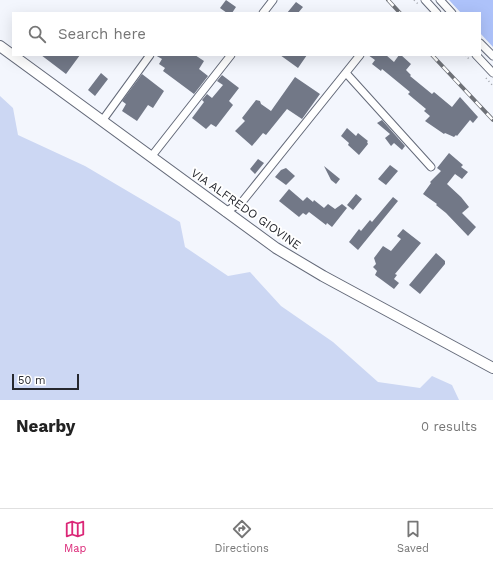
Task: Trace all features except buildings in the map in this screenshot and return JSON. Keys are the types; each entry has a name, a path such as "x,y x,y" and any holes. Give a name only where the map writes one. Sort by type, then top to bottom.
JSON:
{"main road":[{"name":"VIA ALFREDO GIOVINE","path":"0,46 12,55"},
{"name":"VIA ALFREDO GIOVINE","path":"14,56 276,248 302,264 493,368"}],"street":[{"path":"264,12 273,0"},
{"path":"425,0 436,12"},
{"path":"440,0 451,12"},
{"path":"481,44 493,56"},
{"path":"102,121 149,56"},
{"path":"151,157 230,56"},
{"path":"225,212 242,202 359,56"},
{"path":"477,56 493,73"},
{"path":"346,73 431,167"}],"shaded area":[{"path":"449,0 493,0 493,47 481,34 481,12 460,12"},
{"path":"0,96 13,108 18,135 85,166 180,222 185,247 228,276 250,272 281,306 333,342 378,382 420,388 432,376 452,385 459,400 0,400"}],"railway":[{"path":"388,0 399,12"},
{"path":"433,56 493,120"}]}
